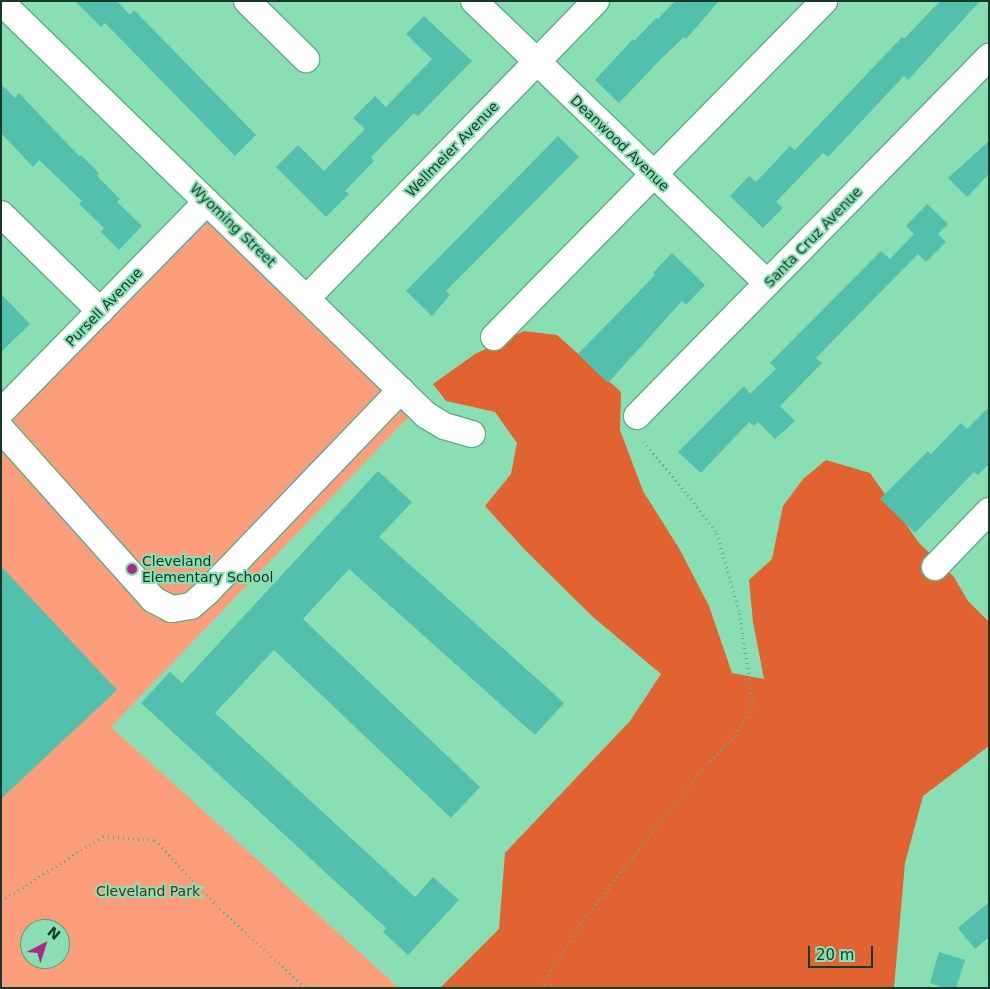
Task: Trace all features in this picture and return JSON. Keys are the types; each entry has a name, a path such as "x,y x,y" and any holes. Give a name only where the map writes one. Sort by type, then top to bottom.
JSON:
{"street":[{"path":"247,1 306,59"},
{"name":"Deanwood Avenue","path":"474,1 767,283"},
{"name":"Wellmeier Avenue","path":"308,297 596,1"},
{"path":"494,337 824,1"},
{"name":"Wyoming Street","path":"1,2 308,297 426,415 444,426 472,434"},
{"name":"Santa Cruz Avenue","path":"637,416 989,57"},
{"name":"Pursell Avenue","path":"1,412 207,202"},
{"path":"1,214 100,311"},
{"path":"1,429 154,600 172,609 190,606 208,592 401,390"},
{"path":"935,567 989,511"}],"path":[{"path":"541,988 580,924 703,768 736,735 753,703 739,611 716,531 686,492 641,442 637,416"},
{"path":"1,901 103,836 155,840 216,905 306,988"}],"green space":[{"name":"Cleveland Elementary School","path":"207,202 418,407 111,727 399,988 1,988 1,412"}],"shaded area":[{"path":"524,331 557,335 621,392 620,430 643,491 680,550 709,606 732,673 764,679 753,622 749,580 772,559 783,506 803,479 826,460 870,473 919,543 954,577 968,601 989,622 989,746 923,796 905,863 894,988 440,988 499,929 505,853 630,721 661,674 593,617 526,551 485,506 511,474 517,443 495,412 446,401 433,384 475,354"}],"building":[{"path":"75,1 117,1 130,15 134,10 256,135 235,156 105,23 101,27"},
{"path":"675,1 719,1 686,39 684,37 619,103 595,80 633,39 634,41"},
{"path":"940,1 980,1 908,80 904,76 828,157 823,153 776,202 783,208 763,228 730,196 749,176 756,182 790,146 795,150 902,37 904,39"},
{"path":"424,16 472,61 418,116 414,113 371,157 374,161 345,191 349,194 326,217 276,167 298,145 324,171 365,129 353,118 375,96 386,107 432,59 406,34"},
{"path":"1,84 15,98 19,93 79,156 81,155 99,173 97,176 120,199 117,202 142,226 119,250 101,232 104,228 79,204 82,201 39,160 33,167 1,133"},
{"path":"558,136 579,157 446,291 450,295 432,316 406,291"},
{"path":"989,141 989,174 967,197 948,178"},
{"path":"927,204 948,224 938,234 946,242 926,262 918,254 816,358 822,363 780,406 795,421 775,439 758,422 754,426 749,422 701,473 678,452 744,386 750,394 776,369 770,363 881,251 890,259 914,234 906,226"},
{"path":"672,253 705,285 686,305 682,301 608,383 578,354 655,275 653,273"},
{"path":"1,294 30,324 1,352"},
{"path":"989,407 989,464 978,475 974,472 915,533 880,499 928,451 931,454 961,423 967,429"},
{"path":"378,471 412,502 379,537 564,703 535,735 349,569 303,619 480,787 451,818 274,650 215,713 415,897 433,877 459,900 408,955 383,932 386,928 141,703 170,672 182,683"},
{"path":"1,566 117,690 1,799"},
{"path":"989,902 989,937 975,949 958,928"},
{"path":"939,952 965,960 956,988 945,988 930,983"}],"place":[{"name":"Cleveland Elementary School","path":"132,569"}],"park label":[{"name":"Cleveland Park","path":"148,891"}]}
